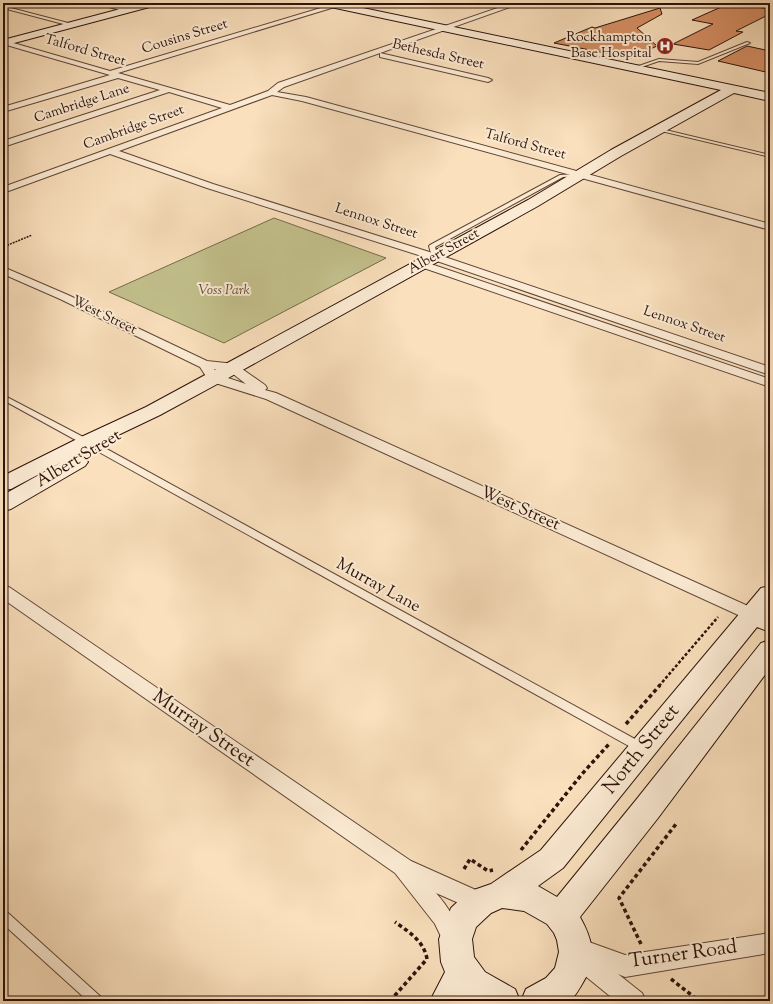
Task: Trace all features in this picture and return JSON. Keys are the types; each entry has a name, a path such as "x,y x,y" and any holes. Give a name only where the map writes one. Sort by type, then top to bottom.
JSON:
{"street":[{"path":"98,3 127,10"},
{"path":"4,42 154,3"},
{"name":"Cambridge Street","path":"272,92 281,85 518,3"},
{"path":"331,4 770,97"},
{"name":"Cousins Street","path":"110,73 331,4"},
{"name":"Cambridge Street","path":"3,190 228,107 291,87 382,55 448,28"},
{"name":"Talford Street","path":"4,42 228,107"},
{"name":"Bethesda Street","path":"382,55 488,80"},
{"path":"3,110 118,75"},
{"name":"Albert Street","path":"3,504 93,445 154,411 209,371 232,367 429,260 581,175 658,129 732,89"},
{"name":"Cambridge Lane","path":"3,144 168,90"},
{"name":"Talford Street","path":"272,92 303,99 770,227"},
{"name":"Lennox Street","path":"110,151 429,260 770,371"},
{"name":"Lennox Street","path":"429,260 770,383"},
{"name":"West Street","path":"3,270 64,297 209,371 271,396 761,619"},
{"name":"West Street","path":"232,367 271,396"},
{"name":"Albert Street","path":"3,484 93,445"},
{"name":"Murray Street","path":"3,591 403,867 443,917 454,940"},
{"name":"North Street","path":"454,940 458,925 467,912 492,889 552,859 643,749 761,619 770,594"},
{"path":"561,916 652,803 770,649"},
{"name":"Murray Street","path":"403,867 492,889"},
{"path":"492,889 534,898 548,905 561,916 573,936 576,951 572,971 563,986 547,1000"},
{"path":"454,940 456,957 455,987 474,986 488,996 503,1001"},
{"name":"Turner Road","path":"576,951 625,966 770,943"},
{"path":"576,951 634,1001"}],"lane":[{"path":"3,7 71,25"},
{"path":"635,68 659,60 698,63 748,43"},
{"path":"658,129 770,156"},
{"name":"Murray Lane","path":"3,397 93,445 643,749"},
{"path":"3,916 97,1001"}],"path":[{"path":"759,3 770,5"},
{"path":"3,256 8,245 32,235"},
{"path":"516,855 582,774 729,604"},
{"path":"619,898 676,824"},
{"path":"464,869 470,859 488,871 492,889"},
{"path":"390,1001 427,959 427,950 422,943 396,922"}],"green space":[{"name":"Voss Park","path":"274,218 386,258 224,343 109,292"}],"building":[{"path":"730,3 770,9 770,14 736,31 743,32 709,50 673,44 713,24 692,20"},
{"path":"660,8 662,14 637,28 657,46 631,58 554,43 592,27 595,28"},
{"path":"747,46 770,51 770,73 718,61"}],"place":[{"name":"Rockhampton Base Hospital","path":"665,46"}]}
